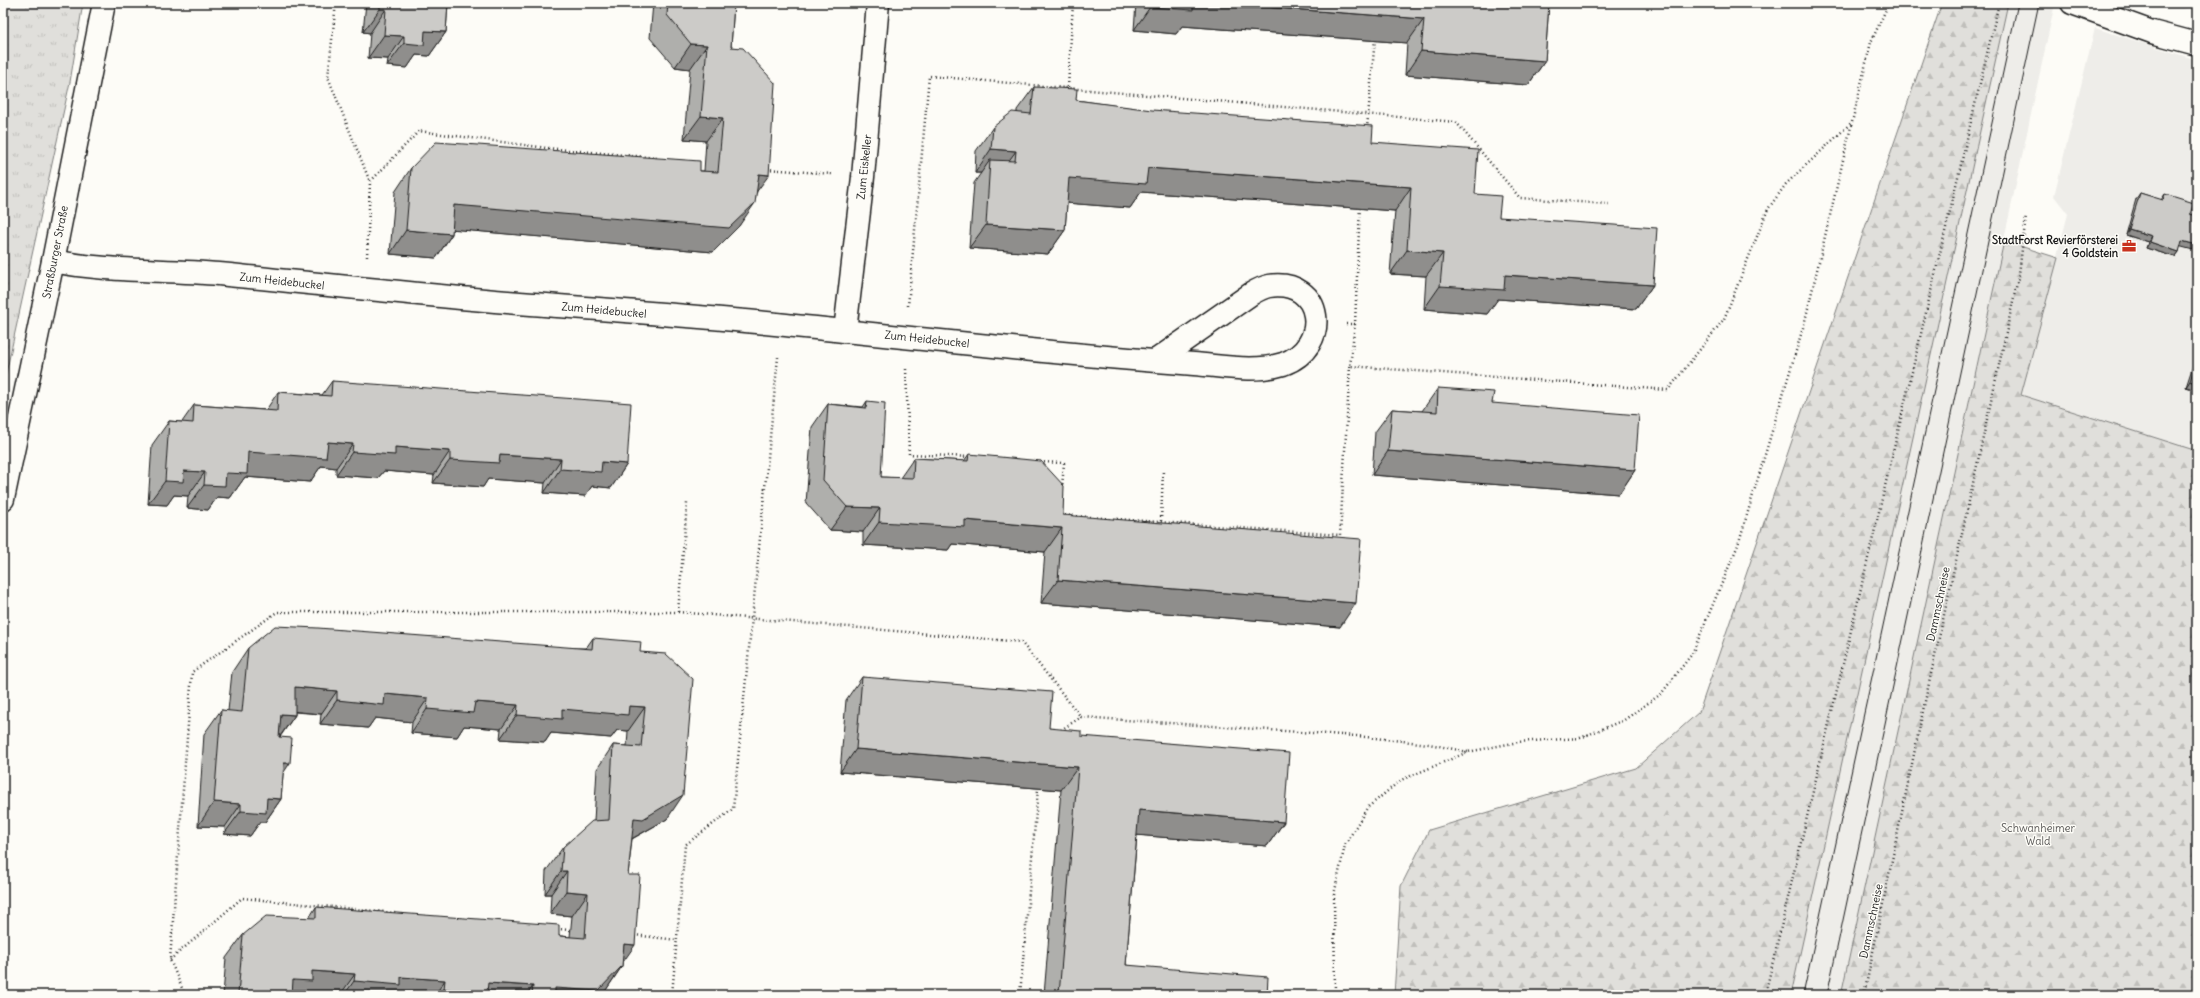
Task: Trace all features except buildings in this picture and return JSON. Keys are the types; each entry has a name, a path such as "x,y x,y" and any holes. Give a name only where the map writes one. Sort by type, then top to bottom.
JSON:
{"street":[{"name":"Straßburger Straße","path":"3,499 53,261 104,3"},
{"name":"Zum Eiskeller","path":"845,331 863,177 878,3"},
{"path":"2072,3 2152,32 2197,44"},
{"name":"Zum Heidebuckel","path":"53,261 84,268 215,273 365,290 781,324 1155,361 1260,368 1284,363 1301,354 1312,340 1317,314 1311,300 1298,291 1286,286 1267,286 1250,294 1155,361"}],"path":[{"path":"336,3 328,77 370,182 365,290"},
{"path":"1068,87 1073,3"},
{"path":"1335,995 1334,895 1344,845 1367,808 1400,780 1468,752 1518,742 1580,738 1624,720 1661,694 1692,654 1738,545 1805,321 1851,123 1872,42 1889,3"},
{"path":"1765,995 1999,3"},
{"path":"1367,130 1375,33"},
{"path":"971,458 909,454 905,337 929,76 1456,122 1520,198 1609,204"},
{"path":"1350,366 1668,390 1724,319 1768,209 1786,184 1851,123"},
{"path":"370,182 419,131 547,148 665,159"},
{"path":"762,168 863,177"},
{"path":"1060,508 1060,515 1161,521 1340,535 1350,366 1355,324 1361,201"},
{"name":"Dammschneise","path":"1864,995 1924,706 2019,274 2026,216"},
{"path":"672,995 685,845 733,809 781,324"},
{"path":"1316,325 1355,324"},
{"path":"1033,461 1064,463 1062,493"},
{"path":"1161,521 1163,470"},
{"path":"678,612 687,503"},
{"path":"185,995 170,960 192,672 277,612 678,612 1021,642 1081,717"},
{"path":"1056,734 1081,717 1357,736 1429,744 1468,752"},
{"path":"1020,995 1038,789"},
{"path":"170,960 242,898 399,913"},
{"path":"555,928 571,930"},
{"path":"628,935 677,940"}],"shaded area":[{"path":"2008,3 2055,3 1841,995 1791,995"},
{"path":"2122,3 2197,4 2183,9 2155,9"},
{"name":"StadtForst Revierförsterei 4 Goldstein","path":"2095,28 2197,60 2197,451 2021,395 2068,214 2054,196"}],"green space":[{"path":"3,3 83,3 70,82 3,387"},
{"path":"1942,3 2008,3 1791,995 1394,995 1401,886 1429,830 1636,768 1699,712"},
{"name":"Schwanheimer Wald","path":"2004,241 2058,258 2021,395 2197,451 2197,995 1841,995"}],"tram line":[{"path":"1803,995 2018,3"},
{"path":"1827,995 2039,3"}],"place":[{"name":"StadtForst Revierförsterei 4 Goldstein","path":"2129,246"}]}
